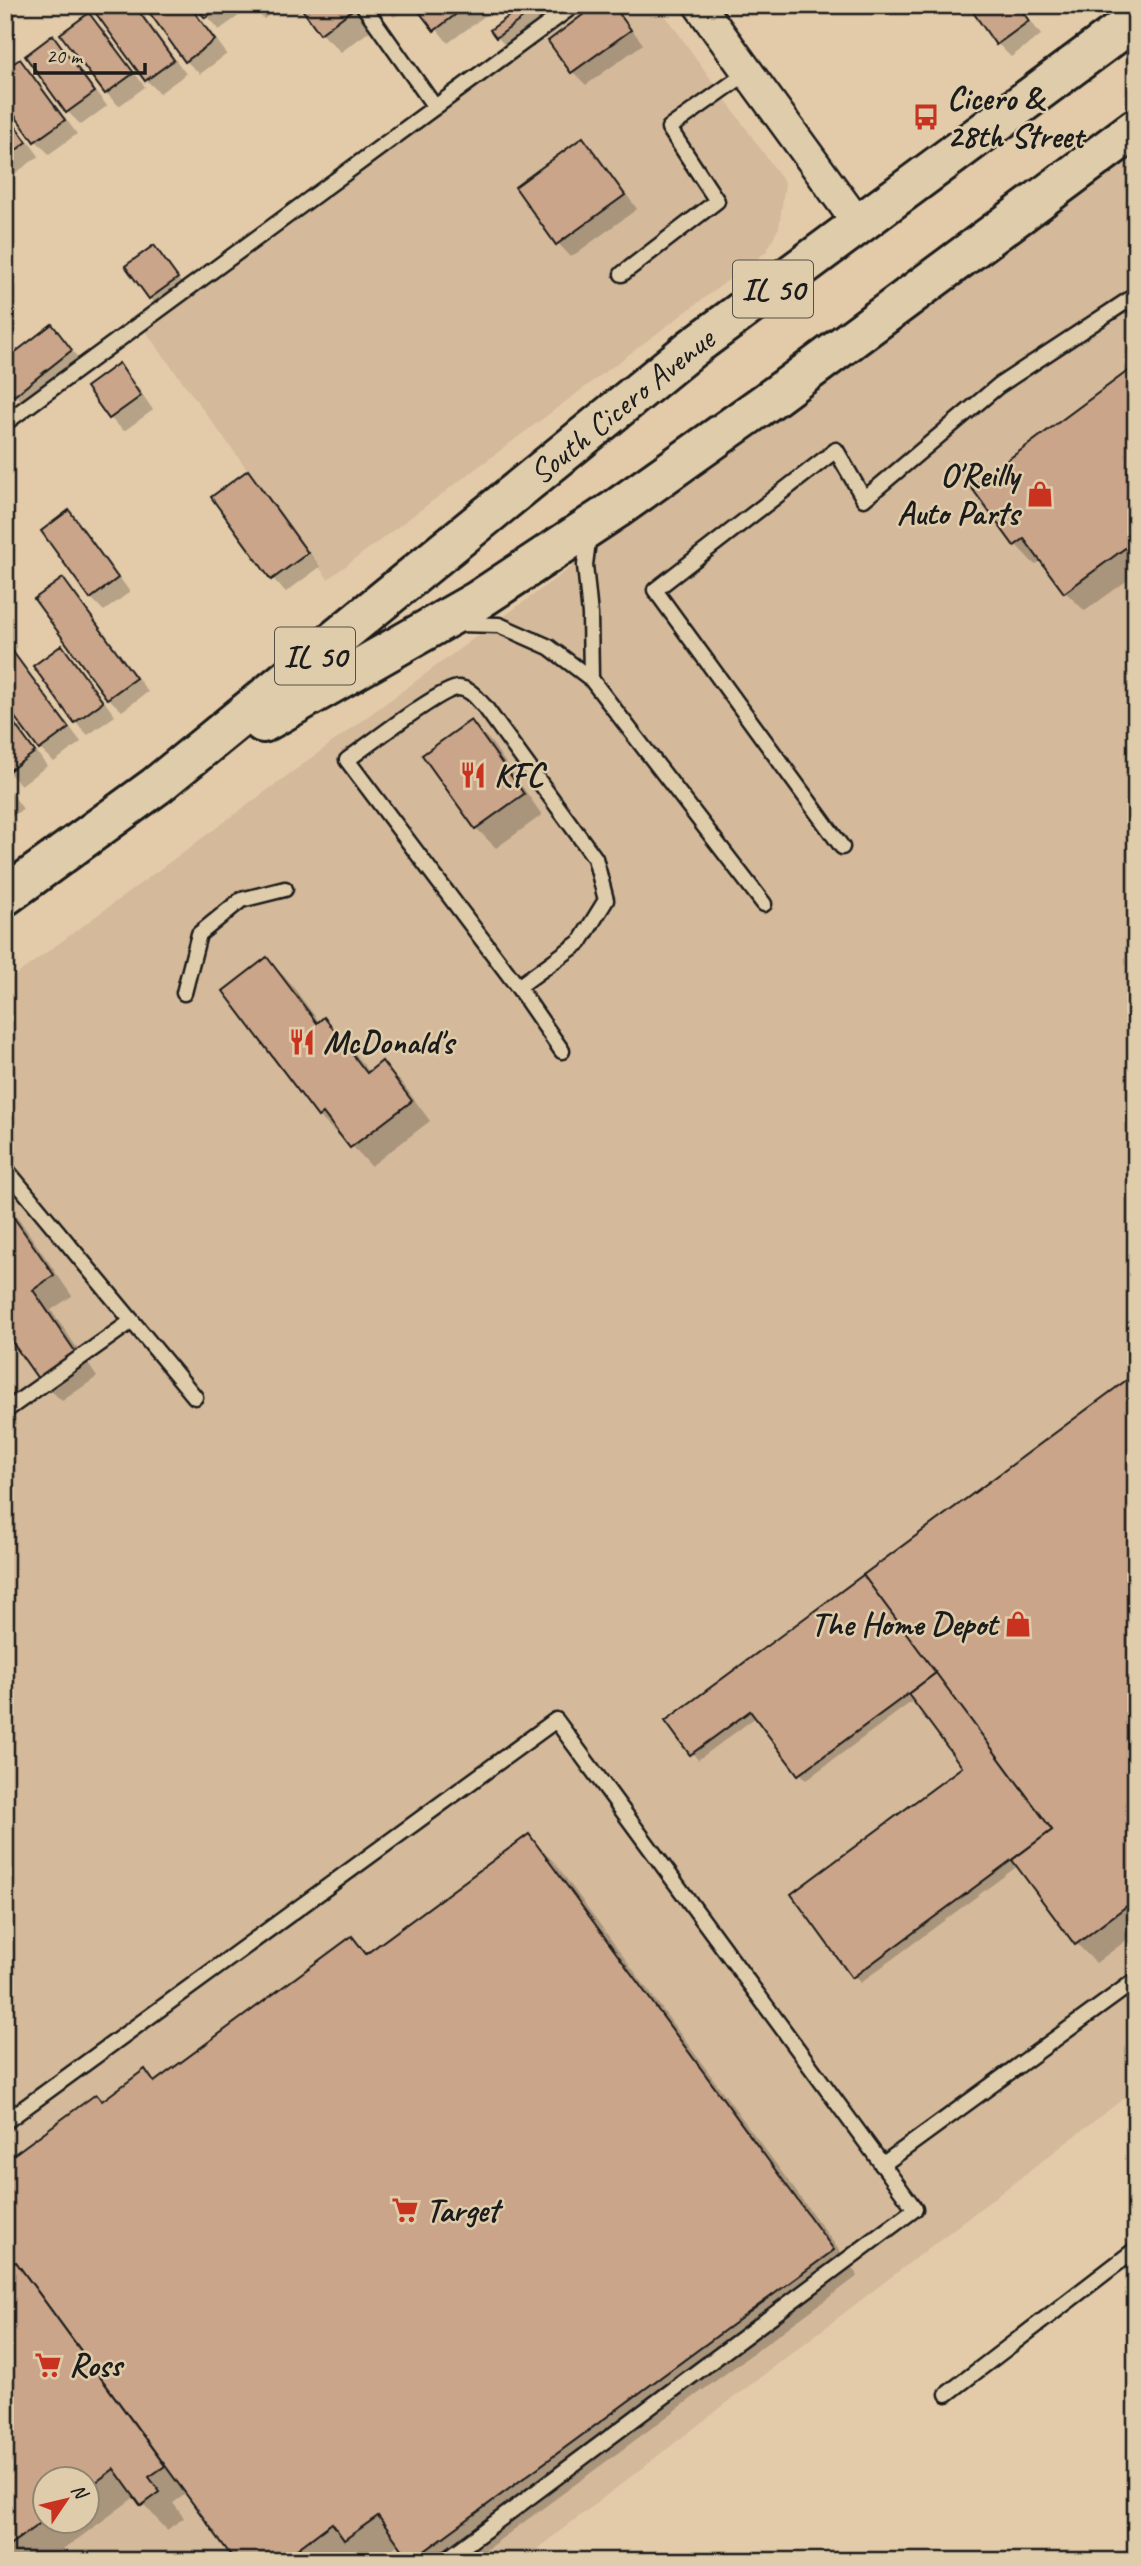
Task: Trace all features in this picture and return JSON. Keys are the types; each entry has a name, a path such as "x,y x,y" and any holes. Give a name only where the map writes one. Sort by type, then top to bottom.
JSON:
{"main road":[{"name":"South Cicero Avenue","path":"5,897 156,786 692,348 1136,19"},
{"name":"South Cicero Avenue","path":"156,786 320,689 477,601 589,527 775,396 1136,128"}],"street":[{"path":"709,9 748,72 859,225"}],"lane":[{"path":"363,5 435,107"},
{"path":"5,423 574,5"},
{"path":"622,274 717,201 669,128 748,72"},
{"path":"842,847 655,590 836,450 864,499 998,386 1136,295"},
{"path":"589,527 585,565 590,615 591,678"},
{"path":"439,623 499,625 550,647 591,678 764,904"},
{"path":"518,987 580,942 606,900 595,858 485,707 471,692 462,688 446,691 347,760 518,987 562,1051"},
{"path":"184,993 199,934 241,900 285,889"},
{"path":"5,1168 195,1397"},
{"path":"5,1411 131,1321"},
{"path":"5,2122 556,1720 915,2210 444,2561"},
{"path":"882,2165 1136,1980"},
{"path":"947,2394 1136,2249"}],"shaded area":[{"path":"574,5 658,5 785,183 779,227 766,252 328,579 140,324"},
{"path":"1136,152 1136,2089 521,2561 5,2561 5,983"}],"building":[{"path":"96,5 134,5 174,60 145,81 92,8"},
{"path":"144,5 189,5 215,40 185,62"},
{"path":"195,5 222,5 205,18"},
{"path":"299,5 348,5 352,10 320,34"},
{"path":"414,5 468,5 434,31"},
{"path":"508,5 540,5 496,38 490,30 513,13"},
{"path":"596,5 613,5 631,30 571,73 548,41"},
{"path":"968,5 1018,5 1029,21 996,45"},
{"path":"89,13 134,73 105,94 60,34"},
{"path":"53,35 95,92 66,113 25,56"},
{"path":"20,59 65,120 34,142 5,102 5,69"},
{"path":"5,112 27,142 5,158"},
{"path":"583,137 625,195 556,245 515,187"},
{"path":"154,245 178,278 149,299 125,266"},
{"path":"52,324 72,350 14,396 5,384 5,360"},
{"path":"119,363 141,396 109,419 86,387"},
{"path":"1136,365 1136,540 1064,593 1024,539 1014,546 971,487"},
{"path":"248,470 308,553 271,580 211,497"},
{"path":"69,510 118,578 90,599 41,531"},
{"path":"63,578 136,678 107,699 34,599"},
{"path":"5,641 69,728 39,750 5,704"},
{"path":"62,645 103,702 74,723 33,666"},
{"path":"5,711 35,752 6,773 5,771"},
{"name":"KFC","path":"471,720 524,794 475,829 422,755"},
{"name":"McDonald's","path":"267,957 317,1023 324,1017 367,1073 382,1061 412,1101 350,1148 323,1113 318,1117 223,991"},
{"path":"5,1205 54,1275 33,1290 79,1357 41,1383 5,1332"},
{"name":"The Home Depot","path":"1136,1373 1136,1899 1075,1945 1012,1860 1052,1830 863,1575"},
{"path":"863,1575 936,1673 798,1775 750,1711 690,1755 665,1721"},
{"path":"936,1673 1052,1830 852,1978 791,1894 962,1767 908,1694"},
{"name":"Target","path":"529,1834 834,2250 411,2561 378,2516 344,2540 332,2523 281,2561 235,2561 16,2262 12,2264 5,2255 5,2171 10,2168 5,2161 96,2094 102,2101 145,2069 154,2082 352,1936 366,1954"},
{"name":"Ross","path":"5,2255 12,2264 16,2262 165,2466 149,2477 160,2492 141,2506 114,2469 102,2478 102,2464 32,2464 32,2529 5,2548"}],"place":[{"name":"Cicero & 28th Street","path":"926,117"},
{"name":"O'Reilly Auto Parts","path":"1040,494"},
{"name":"KFC","path":"473,775"},
{"name":"McDonald's","path":"302,1042"},
{"name":"The Home Depot","path":"1018,1624"},
{"name":"Target","path":"405,2210"},
{"name":"Ross","path":"48,2365"}]}
